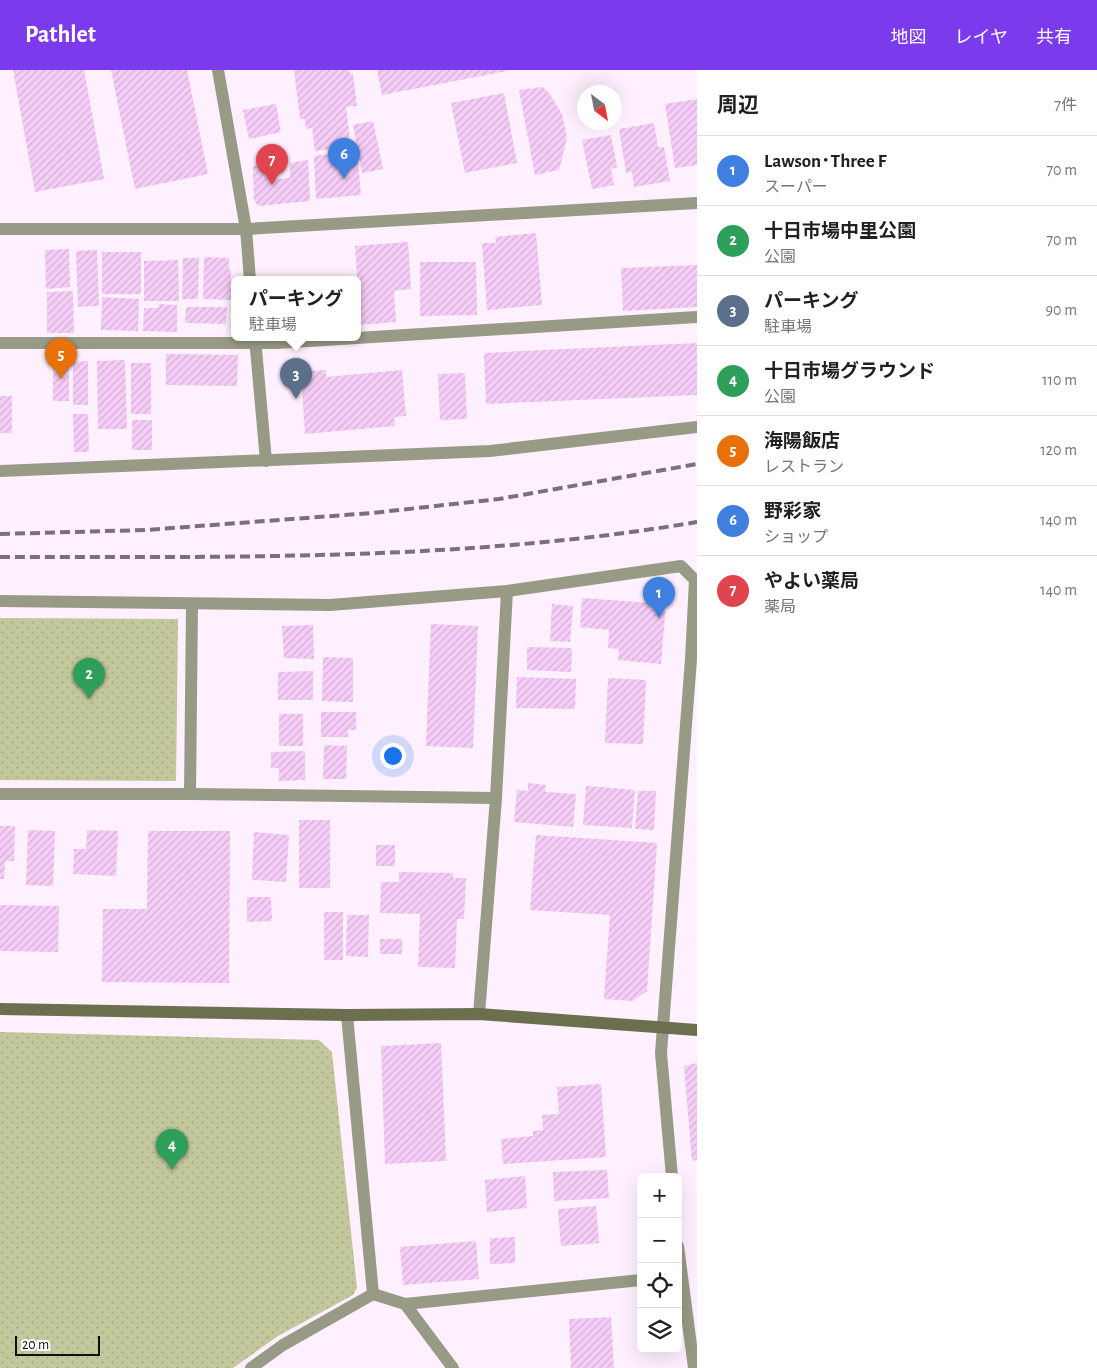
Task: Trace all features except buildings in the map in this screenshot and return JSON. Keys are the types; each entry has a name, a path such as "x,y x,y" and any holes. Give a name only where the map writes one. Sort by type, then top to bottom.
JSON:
{"street":[{"path":"218,70 246,229 250,276"},
{"path":"0,229 246,229 697,203"},
{"path":"361,335 697,317"},
{"path":"0,343 255,341 266,461"},
{"path":"0,471 490,451 697,427"},
{"path":"0,601 330,605 507,591 681,566 695,580 694,659 662,1028 661,1053 672,1173"},
{"path":"479,1014 496,798 507,591"},
{"path":"190,794 192,604"},
{"path":"0,794 190,794 496,798"},
{"path":"0,1009 347,1015 479,1014 697,1030"},
{"path":"347,1015 373,1294"},
{"path":"251,1368 283,1345 373,1294 405,1304 637,1280"},
{"path":"682,1289 694,1368"},
{"path":"405,1304 453,1368"}],"green space":[{"path":"0,618 178,619 176,781 0,780"},
{"path":"0,1032 319,1040 332,1052 357,1288 353,1295 278,1336 233,1368 0,1368"}],"railway":[{"path":"0,534 145,530 372,513 499,499 697,464"},
{"path":"0,557 262,556 437,550 611,535 697,522"}],"place":[{"name":"野彩家","path":"344,179"},
{"name":"やよい薬局","path":"272,185"},
{"name":"海陽飯店","path":"61,379"},
{"name":"パーキング","path":"296,399"},
{"name":"Lawson･Three F","path":"659,618"},
{"name":"十日市場中里公園","path":"89,699"},
{"name":"十日市場グラウンド","path":"172,1170"}]}
